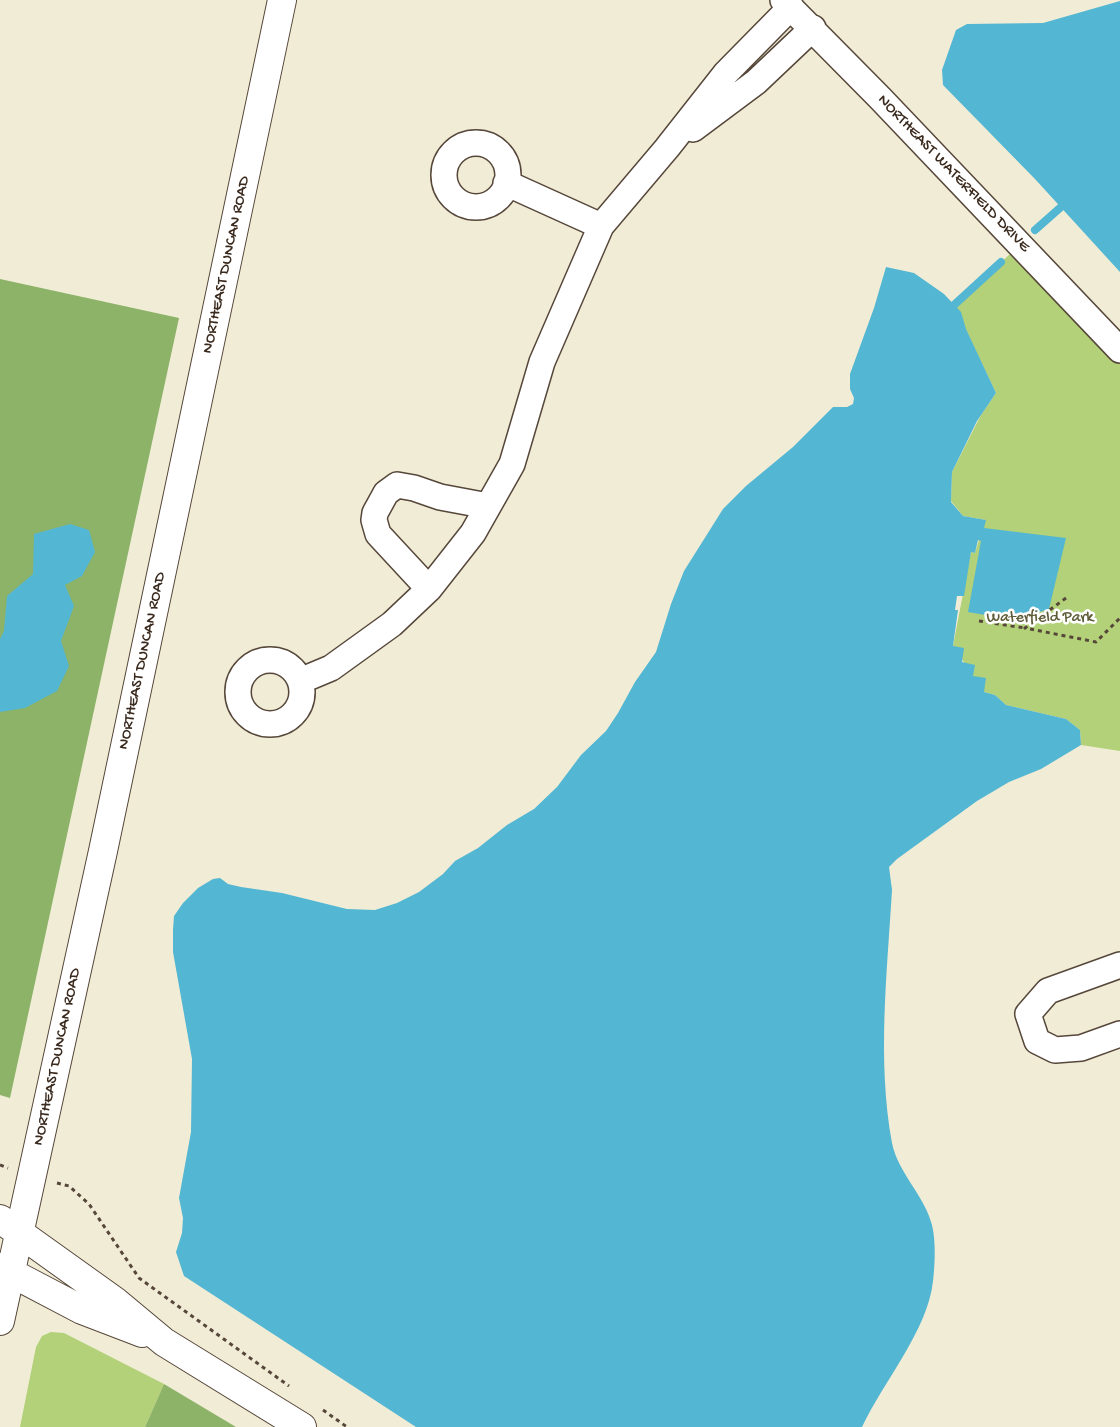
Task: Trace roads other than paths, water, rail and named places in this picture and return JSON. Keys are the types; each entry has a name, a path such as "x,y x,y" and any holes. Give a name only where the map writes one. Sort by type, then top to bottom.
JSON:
{"street":[{"name":"NORTHEAST DUNCAN ROAD","path":"0,1321 10,1226 282,0"},
{"path":"300,681 331,668 392,624 429,589 472,533 512,464 542,362 601,226 667,148 726,73 787,4"},
{"name":"NORTHEAST WATERFIELD DRIVE","path":"787,4 813,28 1120,350"},
{"path":"667,148 756,82 813,28"},
{"path":"506,183 601,226"},
{"path":"429,589 378,534 375,513 386,493 397,485 414,488 440,497 488,506"},
{"path":"1120,965 1048,991 1028,1014 1037,1041 1055,1050 1081,1048 1120,1034"},
{"path":"10,1226 116,1302 164,1342"},
{"path":"6,1270 82,1310 164,1342 309,1416"}],"water":[{"path":"1120,1 1120,272 1035,179 943,85 942,70 956,30 967,24 1043,23"},
{"path":"886,267 914,273 944,294 961,312 966,329 996,393 977,421 952,472 951,502 963,516 986,520 984,528 1066,538 1049,609 1014,620 968,612 981,541 978,540 975,553 971,552 964,596 957,596 955,610 958,610 953,646 964,648 962,662 975,665 973,676 986,678 984,692 995,695 1006,705 1066,719 1080,730 1081,745 1041,769 1009,782 977,801 897,859 889,867 892,890 884,1049 887,1112 895,1154 924,1204 932,1225 935,1253 933,1281 923,1318 904,1356 862,1427 416,1427 184,1276 176,1252 182,1233 183,1218 179,1198 191,1132 192,1059 173,952 174,916 183,903 198,888 213,879 220,878 228,884 282,893 347,909 375,910 397,903 419,892 443,874 455,861 478,848 507,825 534,809 557,787 581,755 606,731 618,713 635,682 656,652 671,604 684,571 723,509 746,486 793,447 833,407 847,407 853,404 854,398 850,389 850,374 874,308"},
{"path":"70,524 89,530 95,552 82,576 65,585 74,606 61,641 69,666 57,691 25,708 0,712 0,639 4,631 7,596 33,574 34,534"}],"waterway":[{"path":"1035,230 1061,207"},
{"path":"954,305 1001,262"}],"park label":[{"name":"Waterfield Park","path":"1040,619"}]}
